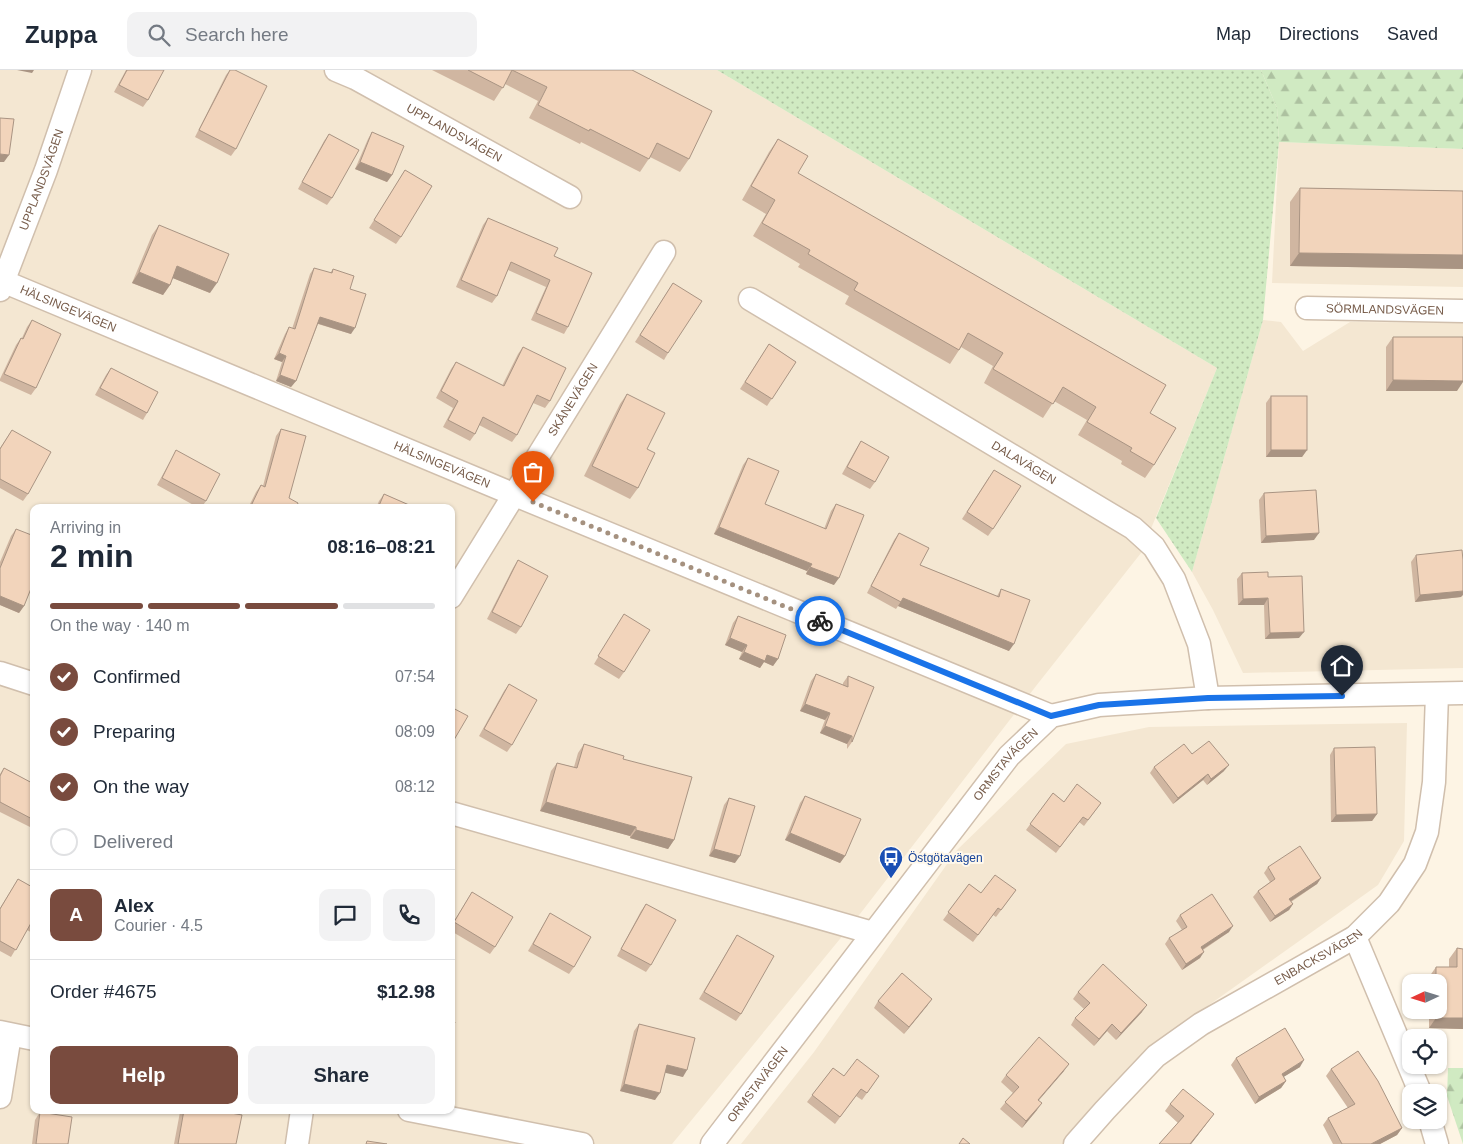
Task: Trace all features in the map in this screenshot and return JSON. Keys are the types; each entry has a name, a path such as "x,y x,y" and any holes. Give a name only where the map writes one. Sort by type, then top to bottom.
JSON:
{"street":[{"name":"UPPLANDSVÄGEN","path":"1,284 46,170 80,70"},
{"name":"UPPLANDSVÄGEN","path":"336,70 356,78 570,197"},
{"name":"SKÅNEVÄGEN","path":"455,591 664,252"},
{"name":"HÄLSINGEVÄGEN","path":"1,284 1051,716"},
{"name":"DALAVÄGEN","path":"750,300 1133,528 1154,547 1174,579 1199,644 1208,698"},
{"name":"SÖRMLANDSVÄGEN","path":"1306,308 1463,311"},
{"path":"0,673 30,683"},
{"path":"1051,716 1099,705 1208,698 1463,693"},
{"name":"ENBACKSVÄGEN","path":"1075,1144 1104,1110 1156,1056 1201,1024 1355,937 1389,903 1415,864 1428,832 1434,782 1437,694"},
{"name":"ORMSTAVÄGEN","path":"712,1144 1008,756 1051,716"},
{"path":"455,814 873,933"},
{"path":"1355,937 1417,1084"},
{"path":"0,1097 5,1034 30,1038"},
{"path":"297,1144 301,1114"},
{"path":"429,1114 582,1144"},
{"path":"1433,1129 1437,1144"}],"shaded area":[{"path":"0,70 717,70 1217,368 1141,553 853,923 672,1144 0,1144"},
{"path":"1279,142 1463,149 1463,287 1272,283"},
{"path":"1263,320 1281,322 1303,351 1350,322 1463,323 1463,668 1243,673 1213,610 1192,572"},
{"path":"1407,723 1404,841 1378,885 1147,1049 1063,1144 741,1144 814,1052 957,850 1066,744 1149,727"}],"green space":[{"path":"717,70 1261,70 1277,108 1279,142 1263,320 1192,572 1156,518 1217,368"},
{"path":"1261,70 1463,70 1463,149 1279,142 1277,108"},
{"path":"1448,1068 1463,1068 1463,1144 1447,1096"}],"building":[{"path":"127,70 164,70 148,100 119,85"},
{"path":"230,70 235,70 267,86 236,149 199,130"},
{"path":"468,70 512,70 503,88"},
{"path":"512,70 632,70 712,111 689,159 657,143 649,159 538,105 547,87"},
{"path":"0,118 14,119 9,155 0,154"},
{"path":"372,132 404,146 392,175 360,162"},
{"path":"329,134 359,150 332,198 302,182"},
{"path":"778,139 808,156 798,173 1166,385 1150,413 1176,428 1154,465 1130,451 1132,448 1087,422 1096,407 1063,387 1053,404 993,369 1003,353 968,333 959,350 854,290 858,283 808,254 810,250 762,223 775,200 751,186"},
{"path":"405,170 432,186 401,237 374,220"},
{"path":"1300,188 1463,191 1463,255 1299,253"},
{"path":"488,218 558,248 554,256 592,273 568,327 536,313 550,280 511,262 497,296 461,280"},
{"path":"159,225 229,254 217,283 177,266 170,285 139,272"},
{"path":"314,268 332,273 333,269 354,276 350,289 366,294 355,328 320,317 296,381 280,375 286,356 279,353 289,327 295,329"},
{"path":"673,283 702,301 668,353 640,335"},
{"path":"32,320 61,334 36,388 4,374"},
{"path":"1393,337 1463,337 1463,381 1393,380"},
{"path":"769,344 796,362 772,399 745,382"},
{"path":"523,347 566,368 550,401 537,395 517,435 483,417 475,434 448,420 458,401 441,391 456,362 504,386"},
{"path":"111,368 158,392 147,413 100,388"},
{"path":"627,394 665,413 647,449 655,453 638,488 592,466"},
{"path":"1271,396 1307,396 1307,450 1271,450"},
{"path":"281,429 306,436 289,498 298,504 252,504 261,485 265,487"},
{"path":"12,430 51,452 28,494 0,479 0,449"},
{"path":"861,441 889,457 875,482 847,467"},
{"path":"176,450 220,474 206,501 162,478"},
{"path":"748,458 779,471 765,504 826,529 836,504 864,515 839,578 810,567 812,564 719,527"},
{"path":"994,470 1021,486 993,529 967,512"},
{"path":"1316,490 1319,533 1266,536 1264,493"},
{"path":"384,494 407,504 380,504"},
{"path":"16,529 30,534 30,591 24,606 0,596 0,568"},
{"path":"899,533 929,548 920,565 999,597 1001,589 1030,600 1014,644 903,598 901,602 871,586"},
{"path":"1462,550 1463,591 1420,595 1416,555"},
{"path":"518,560 548,576 521,627 492,612"},
{"path":"1268,572 1268,577 1302,576 1304,632 1270,633 1268,598 1243,599 1242,573"},
{"path":"624,614 650,630 624,672 598,656"},
{"path":"738,616 786,635 778,659 767,655 765,661 744,652 747,645 730,638"},
{"path":"816,674 848,687 848,676 874,687 852,742 852,736 825,726 830,713 805,704"},
{"path":"509,684 537,700 512,745 484,729"},
{"path":"455,709 468,716 455,738"},
{"path":"1209,741 1229,765 1211,779 1208,774 1178,798 1154,767 1184,744 1192,754"},
{"path":"584,744 624,756 623,759 692,777 674,840 636,830 636,827 546,802 557,763 577,768"},
{"path":"1375,747 1377,814 1336,815 1334,748"},
{"path":"4,768 30,782 30,818 0,802 0,776"},
{"path":"1077,784 1101,803 1088,820 1083,817 1060,847 1030,824 1053,793 1064,802"},
{"path":"805,796 861,819 845,856 790,833"},
{"path":"729,798 755,806 740,856 714,849"},
{"path":"1300,846 1321,878 1289,899 1293,904 1275,916 1258,891 1275,879 1268,867"},
{"path":"995,875 1016,890 1001,910 998,908 978,935 948,912 969,884 981,893"},
{"path":"18,879 30,886 30,925 16,950 0,941 0,909"},
{"path":"472,892 513,917 495,947 455,923"},
{"path":"1212,894 1233,926 1201,947 1204,952 1186,964 1169,938 1187,927 1180,915"},
{"path":"646,904 676,920 651,965 621,949"},
{"path":"550,913 591,937 574,967 533,944"},
{"path":"737,935 774,956 741,1014 704,992"},
{"path":"1457,948 1463,949 1463,1018 1448,1018 1448,974 1436,974 1436,967 1457,967"},
{"path":"1103,964 1147,1005 1121,1033 1112,1024 1099,1039 1075,1018 1090,1003 1078,992"},
{"path":"902,973 932,999 909,1027 878,1001"},
{"path":"639,1024 695,1038 687,1070 667,1065 660,1093 624,1084"},
{"path":"1285,1028 1304,1060 1282,1074 1286,1081 1259,1097 1236,1058"},
{"path":"1039,1037 1069,1064 1038,1100 1042,1103 1026,1121 1005,1102 1019,1087 1006,1075"},
{"path":"1358,1051 1378,1081 1402,1128 1371,1144 1342,1144 1328,1118 1355,1104 1331,1069"},
{"path":"857,1059 879,1076 867,1093 861,1089 840,1117 812,1095 833,1068 844,1076"},
{"path":"1183,1089 1214,1114 1190,1144 1159,1144 1184,1116 1170,1104"},
{"path":"40,1114 72,1117 68,1144 36,1144"},
{"path":"183,1114 242,1115 236,1144 178,1144"},
{"path":"963,1138 970,1144 959,1144"},
{"path":"367,1141 387,1144 366,1144"}],"way so far":[{"path":"533,502 820,621"}],"place":[{"name":"Östgötavägen","path":"891,879"}],"route":[{"path":"820,621 1051,716 1099,705 1208,698 1342,696"}]}
